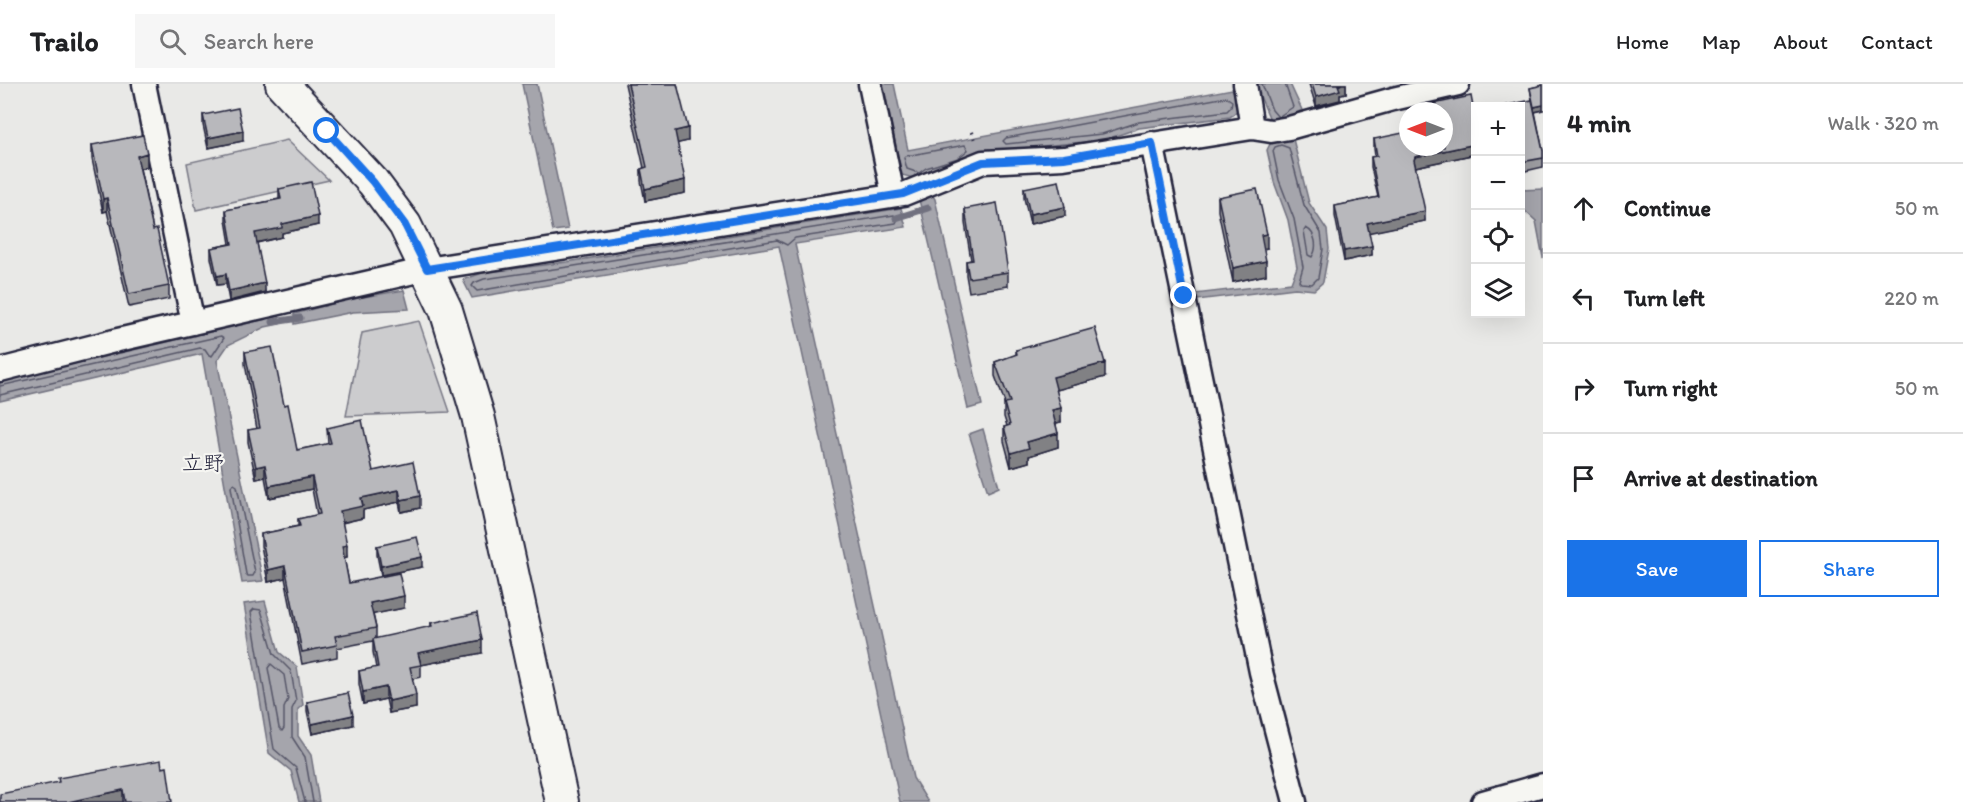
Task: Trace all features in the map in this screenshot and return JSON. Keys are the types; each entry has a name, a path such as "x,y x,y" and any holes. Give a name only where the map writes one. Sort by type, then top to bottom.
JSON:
{"street":[{"path":"144,84 193,323"},
{"path":"282,84 373,182 405,225 446,310 478,416 562,802"},
{"path":"870,84 893,195"},
{"path":"0,370 427,269 893,195 983,162 1064,158 1152,143 1259,111 1393,99 1458,84"},
{"path":"1152,143 1261,672 1295,802"},
{"path":"1483,802 1543,785"}],"shaded area":[{"path":"287,140 329,180 196,210 187,163"},
{"path":"419,321 450,412 346,416 362,333"}],"water":[{"path":"522,84 537,84 568,229 553,231"},
{"path":"883,84 894,84 908,150 1232,89 1235,95 1257,92 1256,84 1290,84 1302,110 1282,122 1286,141 1293,139 1309,203 1327,230 1329,249 1323,282 1314,290 1295,288 1197,300 1194,294 1291,283 1297,267 1288,220 1274,182 1267,150 1271,142 1277,140 1260,96 1237,103 1239,109 1230,117 1139,128 1104,140 982,152 929,190 935,199 982,405 968,409 914,178 902,175"},
{"path":"1543,189 1543,258 1536,221 1525,211 1525,190"},
{"path":"901,208 906,227 795,244 913,778 928,802 900,802 779,246 472,298 463,280 482,273 567,262"},
{"path":"404,290 409,309 353,312 294,324 294,314 346,300"},
{"path":"279,316 280,324 265,327 228,345 217,361 263,581 242,583 202,354 0,401 0,381"},
{"path":"983,429 999,487 988,492 969,434"},
{"path":"265,601 279,652 297,667 303,705 298,709 298,736 311,755 319,802 299,802 291,771 269,753 244,604"}],"building":[{"path":"628,84 677,84 688,128 675,131 685,180 645,189 641,169 647,167"},
{"path":"1312,84 1342,84 1338,85 1340,90 1316,97"},
{"path":"1543,85 1543,105 1534,107 1530,88"},
{"path":"1471,96 1471,145 1453,149 1453,102 1443,102"},
{"path":"1532,100 1543,158 1525,161 1525,102 1522,102"},
{"path":"238,108 243,131 208,138 203,115"},
{"path":"1399,134 1399,156 1420,156 1415,157 1414,160 1425,211 1367,223 1372,246 1344,251 1335,206 1379,197 1371,157 1377,156 1374,139"},
{"path":"143,135 147,153 137,156 153,230 157,229 169,286 129,294 107,198 103,199 92,145"},
{"path":"1059,181 1065,207 1030,214 1024,188"},
{"path":"311,182 318,216 282,224 282,228 255,233 265,283 229,291 226,274 217,276 211,248 232,244 226,210 281,199 279,189"},
{"path":"1257,189 1267,234 1261,235 1266,261 1233,268 1218,197"},
{"path":"997,203 1008,272 969,278 966,261 973,260 965,209"},
{"path":"1095,328 1105,363 1053,377 1061,408 1052,410 1058,433 1027,442 1029,448 1011,453 1004,427 1010,425 1004,403 1010,402 995,362 1017,354 1016,350"},
{"path":"272,347 284,405 288,404 297,450 331,443 327,428 362,420 373,471 413,462 420,496 401,500 399,490 361,498 363,506 340,511 347,545 342,546 349,583 399,573 404,596 370,603 376,628 335,636 337,645 302,652 285,566 268,570 261,534 300,526 298,519 320,514 312,477 269,486 265,465 256,467 248,430 260,428 245,352"},
{"path":"417,537 422,557 381,566 377,546"},
{"path":"477,613 482,640 418,653 421,665 410,667 416,695 389,701 386,687 363,692 359,671 378,667 373,639"},
{"path":"348,693 353,715 312,724 307,702"},
{"path":"161,760 162,768 167,767 172,802 125,802 123,790 68,802 0,802 0,794 59,782 58,778"}],"waterway":[{"path":"896,218 928,208"},
{"path":"273,322 300,318"}],"district":[{"name":"立野","path":"203,463"}],"route":[{"path":"327,131 373,182 405,225 427,269 903,194 983,162 1064,158 1152,143 1184,296"}]}
